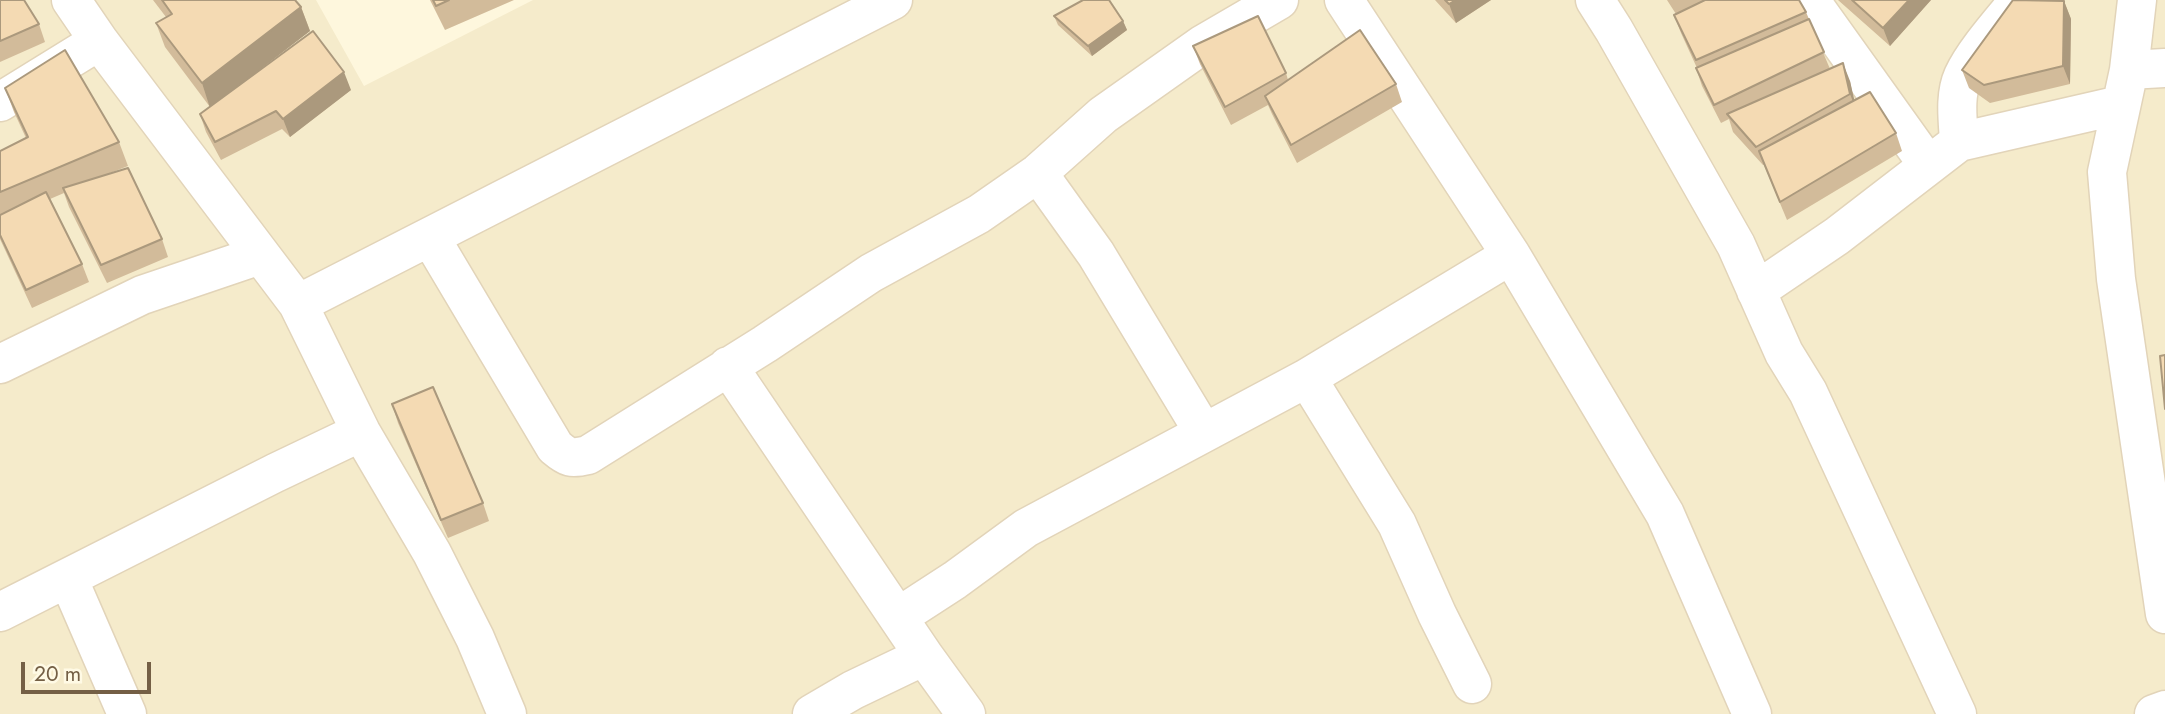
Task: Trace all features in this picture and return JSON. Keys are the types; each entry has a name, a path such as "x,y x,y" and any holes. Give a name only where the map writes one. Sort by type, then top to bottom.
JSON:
{"street":[{"path":"71,0 298,304 361,432 432,553 475,638 507,714"},
{"path":"298,304 893,0"},
{"path":"430,237 555,447 572,458 588,454 871,273 979,214 1038,173 1103,115 1202,45 1279,0"},
{"path":"1344,0 1511,256 1665,514 1752,714"},
{"path":"1595,0 1736,246 1784,353 1808,392 1957,714"},
{"path":"1810,0 1928,165"},
{"path":"1959,142 1958,100 1963,77 1984,44 2019,0"},
{"path":"2137,0 2138,81 2107,172 2115,266 2165,614"},
{"path":"0,102 99,41"},
{"path":"1756,291 1837,236 1959,142 2138,81"},
{"path":"1038,173 1096,254 1204,433"},
{"path":"0,364 142,295 260,256"},
{"path":"898,617 1026,528 1307,378 1511,256"},
{"path":"728,366 966,714"},
{"path":"1307,378 1396,524 1472,684"},
{"path":"0,612 361,432"},
{"path":"68,578 127,714"},
{"path":"813,714 853,690 924,656"},
{"path":"2154,714 2165,710"}],"shaded area":[{"path":"0,0 316,0 364,86 533,0 2165,0 2165,714 0,714"}],"building":[{"path":"0,0 24,0 39,24 0,41"},
{"path":"162,0 295,0 301,7 202,83 156,23 172,14"},
{"path":"433,0 449,0 436,6"},
{"path":"1083,0 1109,0 1123,21 1088,46 1054,16"},
{"path":"1705,0 1799,0 1806,12 1696,60 1674,15"},
{"path":"1852,0 1909,0 1883,28"},
{"path":"2013,0 2064,1 2063,66 1984,85 1962,70"},
{"path":"1258,16 1286,73 1225,107 1193,46"},
{"path":"1809,19 1824,52 1714,105 1696,68"},
{"path":"1360,30 1396,84 1291,145 1265,96"},
{"path":"313,31 344,72 283,119 276,111 215,142 200,114"},
{"path":"65,50 119,142 0,192 0,151 28,137 5,88"},
{"path":"1843,63 1850,94 1756,147 1727,114"},
{"path":"1870,92 1896,133 1780,202 1759,151"},
{"path":"128,168 162,239 101,265 63,188"},
{"path":"46,192 82,264 26,290 0,235 0,215"},
{"path":"2165,355 2165,409 2160,356"},
{"path":"433,387 483,503 441,520 392,404"}]}
